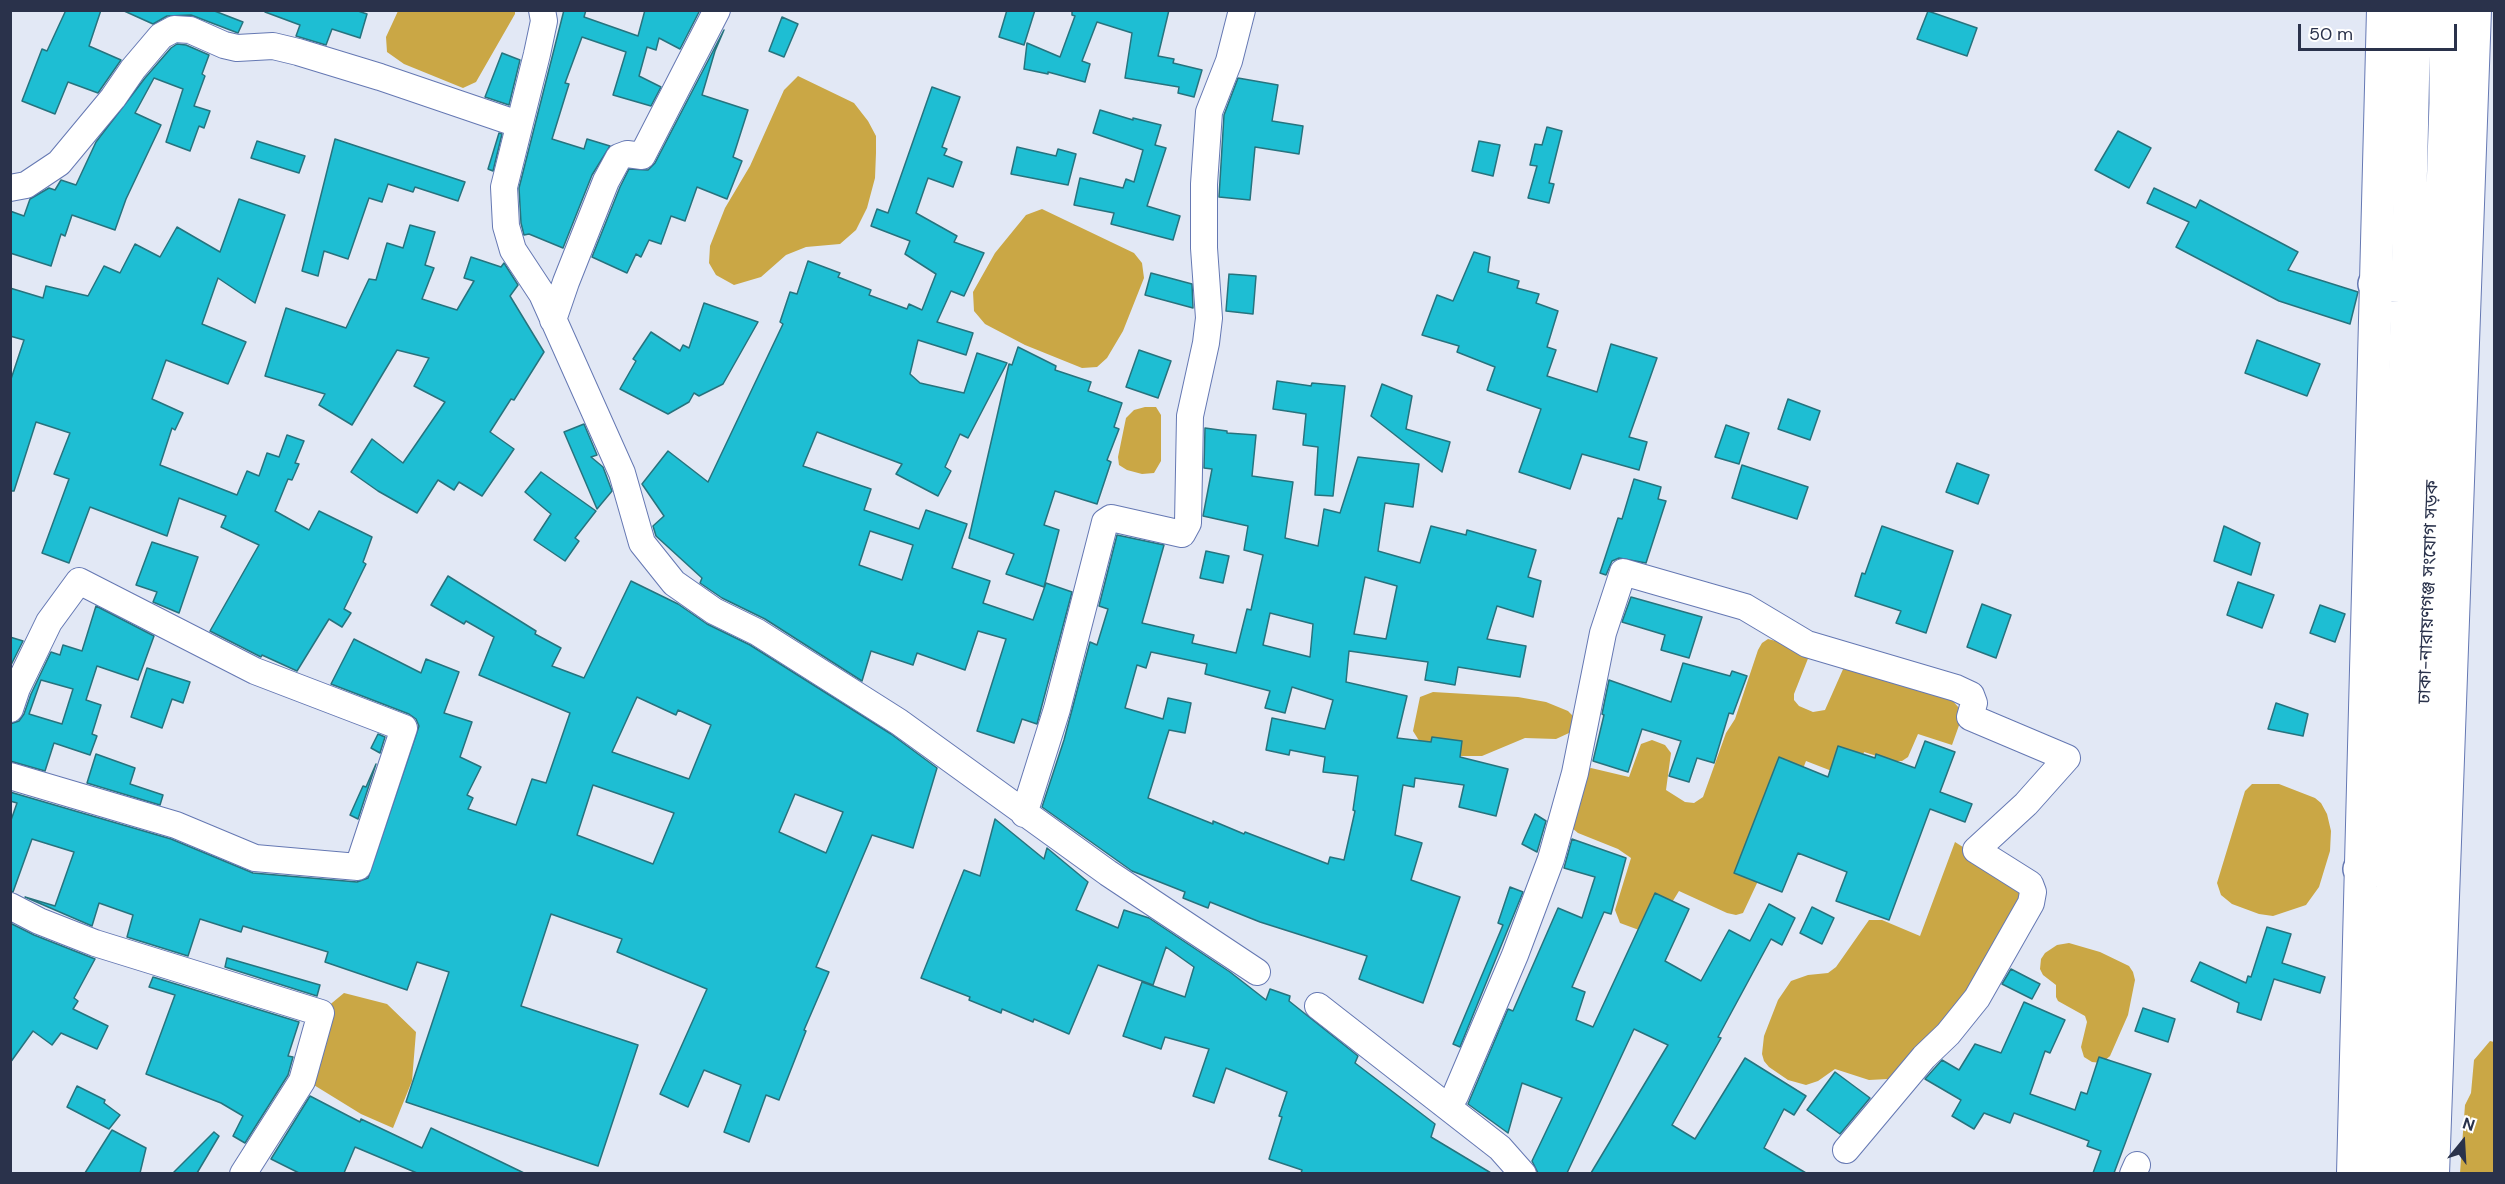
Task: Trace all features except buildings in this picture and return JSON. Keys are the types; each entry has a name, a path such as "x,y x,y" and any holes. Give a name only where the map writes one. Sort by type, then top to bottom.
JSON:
{"main road":[{"name":"ঢাকা-নারায়ণগঞ্জ সংযোগ সড়ক","path":"2382,1173 2399,967 2403,872 2414,10"},
{"name":"ঢাকা-নারায়ণগঞ্জ সংযোগ সড়ক","path":"2403,872 2452,270 2446,103 2446,10"},
{"path":"2375,284 2409,285"},
{"name":"ঢাকা-নারায়ণগঞ্জ সংযোগ সড়ক","path":"2399,967 2406,1173"}],"street":[{"path":"543,10 544,21 537,54 504,187 506,226 513,250 542,294 622,473 642,543 674,583 714,611 758,632 899,722 1108,873 1257,972"},
{"path":"553,320 566,282 619,157 627,154 642,156 717,10"},
{"path":"1024,814 1057,709 1105,522 1111,518 1182,534 1188,523 1190,417 1209,318 1204,248 1204,184 1209,112 1229,61 1242,10"},
{"path":"2383,10 2375,284 2403,872 2433,1173"},
{"path":"2452,270 2475,10"},
{"path":"10,188 26,185 59,163 161,36 174,29 190,30 224,45 237,48 273,46 298,52 518,124"},
{"path":"1455,1096 1515,955 1551,859 1575,773 1603,633 1623,572 1746,608 1806,644 1956,688 1971,695 1974,703 1970,717 2067,758 2026,804 1976,850 2030,884 2033,892 2031,903 1977,998 1846,1150"},
{"path":"10,709 17,688 49,622 79,581 255,671 404,728 358,867 255,858 176,825 10,776"},
{"path":"2353,1173 2403,872"},
{"path":"10,906 39,921 95,943 321,1013 302,1081 243,1173"},
{"path":"1318,1006 1500,1148 1523,1173"}],"shaded area":[{"path":"515,10 515,14 476,82 463,88 404,64 387,52 386,37 398,11"},
{"path":"798,76 854,103 876,136 875,178 867,208 856,230 840,244 806,247 786,255 761,277 734,285 716,275 709,263 710,246 725,208 750,166 784,90"},
{"path":"1042,209 1134,253 1142,263 1144,278 1123,331 1107,358 1097,367 1082,368 1025,345 985,324 974,311 973,292 995,253 1026,215"},
{"path":"1156,407 1161,415 1161,461 1154,473 1142,474 1119,465 1118,457 1126,418 1134,410"},
{"path":"1768,639 1784,643 1809,656 1794,694 1794,700 1799,706 1813,712 1825,710 1844,667 1952,700 1959,708 1962,717 1952,745 1918,734 1908,757 1902,761 1893,761 1864,752 1855,780 1806,761 1766,864 1743,913 1736,915 1727,913 1679,891 1671,904 1639,930 1620,923 1615,910 1631,858 1618,849 1578,833 1572,828 1585,770 1591,768 1629,777 1641,744 1652,740 1665,745 1671,753 1666,790 1685,802 1694,803 1703,797 1726,733 1735,719 1758,650"},
{"path":"1433,692 1518,697 1546,702 1568,711 1574,717 1573,724 1569,733 1556,739 1525,738 1482,756 1458,756 1423,747 1413,731 1420,697"},
{"path":"2252,784 2279,784 2315,798 2327,814 2331,831 2330,851 2319,887 2306,905 2273,916 2259,914 2232,904 2221,895 2217,883 2245,791"},
{"path":"1955,842 2026,887 1971,996 1898,1072 1888,1079 1869,1080 1835,1069 1818,1081 1806,1085 1788,1080 1769,1067 1762,1054 1764,1036 1778,1000 1791,981 1808,975 1828,973 1836,967 1869,920 1882,920 1920,936"},
{"path":"2069,943 2100,952 2129,966 2133,972 2135,980 2128,1015 2110,1056 2102,1063 2092,1062 2084,1057 2081,1047 2087,1022 2085,1016 2058,1001 2056,985 2043,975 2040,969 2041,959 2045,953 2057,945"},
{"path":"344,993 387,1004 416,1032 412,1081 393,1128 361,1114 309,1082 321,1012"},
{"path":"2490,1041 2494,1042 2494,1173 2460,1173 2465,1105 2471,1093 2474,1060"}]}
